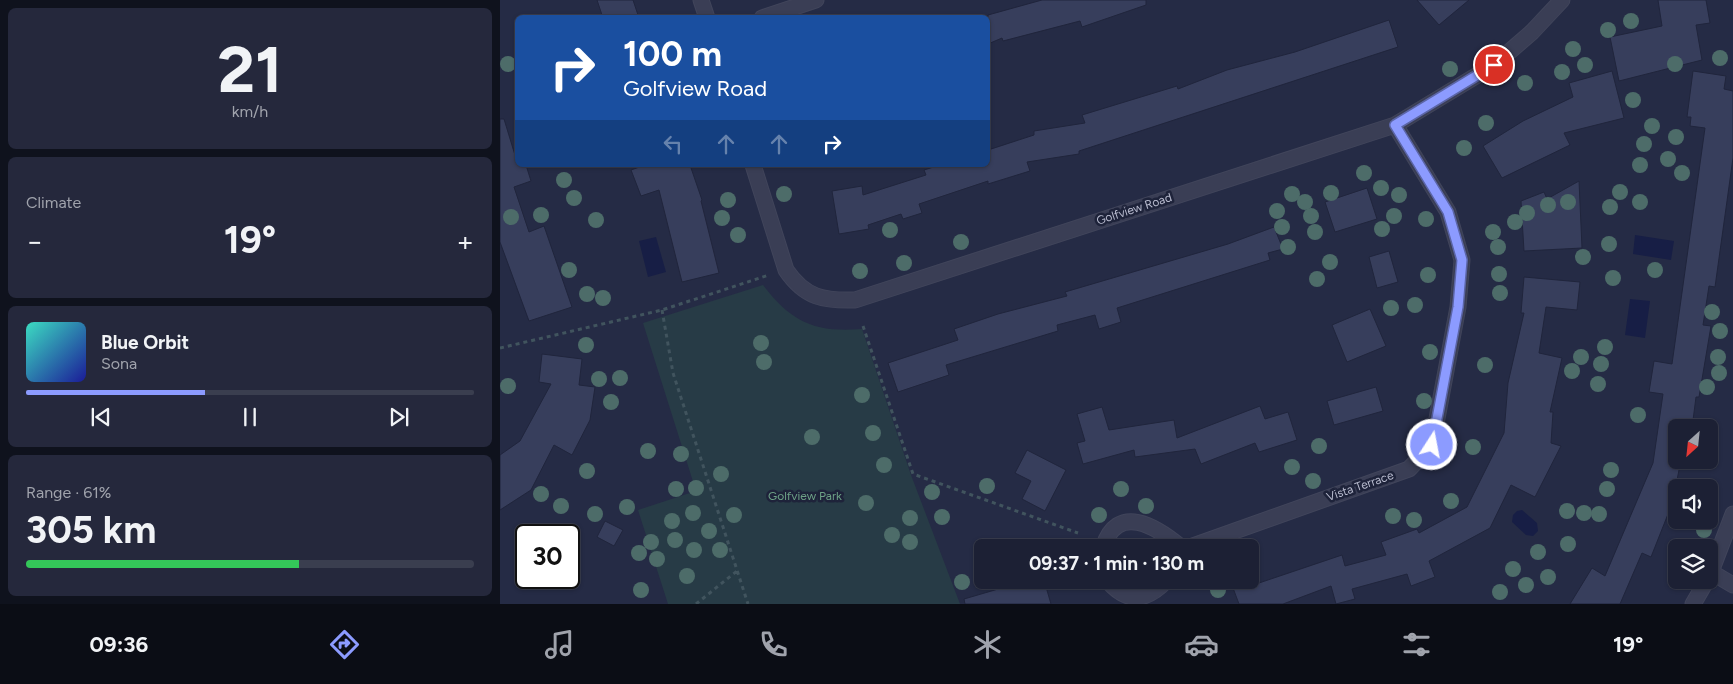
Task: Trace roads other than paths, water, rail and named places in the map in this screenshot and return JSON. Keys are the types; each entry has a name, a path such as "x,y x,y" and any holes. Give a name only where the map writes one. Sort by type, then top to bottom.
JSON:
{"street":[{"path":"701,0 706,15"},
{"path":"771,15 816,0"},
{"name":"Golfview Road","path":"755,167 786,270 792,279 820,300 855,300 1395,125 1494,65 1532,32 1562,0"},
{"name":"Vista Terrace","path":"1211,539 1285,511 1409,470 1432,445 1458,307 1462,260 1448,212 1395,125"},
{"path":"1718,553 1733,514"},
{"path":"1105,539 1107,534 1120,522 1136,521 1172,539"},
{"path":"1718,579 1733,584"},
{"path":"1116,589 1125,599 1141,601 1153,595 1159,589"},
{"path":"1693,604 1702,589"}],"water":[{"path":"1635,235 1674,241 1671,260 1633,254"},
{"path":"656,237 666,272 648,277 639,241"},
{"path":"1630,299 1650,301 1645,338 1625,335"},
{"path":"1522,510 1537,523 1538,531 1533,536 1526,535 1512,522 1513,515 1517,511"}],"park label":[{"name":"Golfview Park","path":"805,496"}]}
